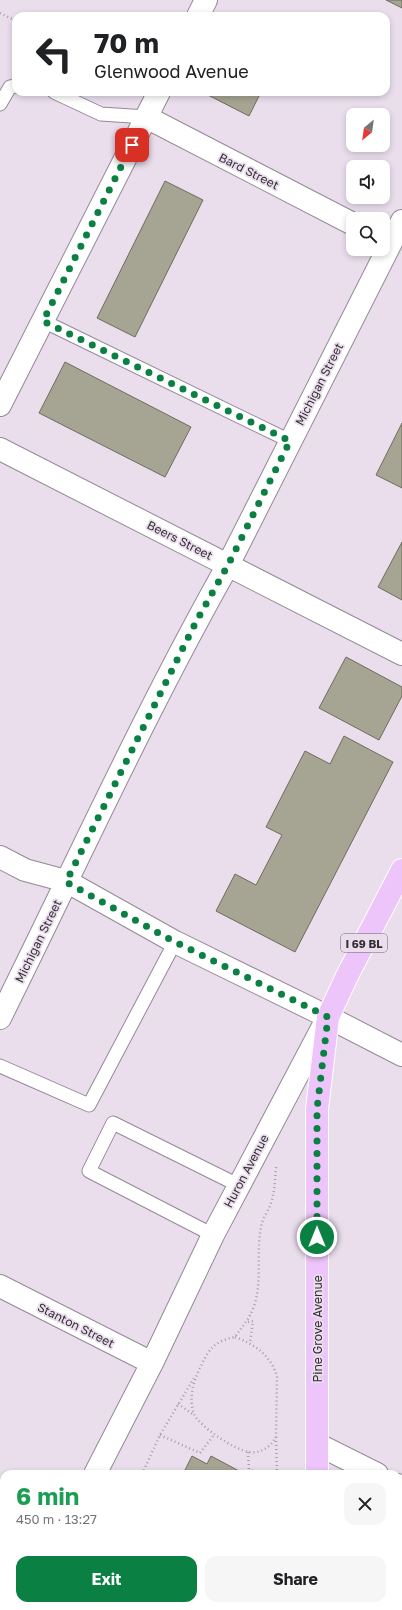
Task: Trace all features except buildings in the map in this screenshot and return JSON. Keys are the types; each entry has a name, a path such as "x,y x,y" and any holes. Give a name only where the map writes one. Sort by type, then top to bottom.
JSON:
{"main road":[{"name":"Huron Avenue","path":"328,1017 347,976 402,870"},
{"name":"Pine Grove Avenue","path":"317,1470 317,1109 328,1017"}],"street":[{"path":"200,12 206,0"},
{"path":"0,405 157,96"},
{"name":"Bard Street","path":"146,118 346,220"},
{"name":"Michigan Street","path":"0,1018 197,620 228,565 290,441 392,244 402,221"},
{"name":"Beers Street","path":"0,448 402,654"},
{"path":"0,857 25,870 66,882 175,942 402,1055"},
{"name":"Huron Avenue","path":"97,1470 152,1363 238,1185 328,1017"},
{"name":"Stanton Street","path":"0,1286 152,1363"},
{"path":"317,1444 368,1470"}],"lane":[{"path":"0,104 10,87 12,87"},
{"path":"62,96 100,114 146,118"},
{"path":"43,321 290,441"},
{"path":"0,1066 89,1105 175,942"},
{"path":"213,1235 89,1171 113,1123 238,1185"}],"path":[{"path":"0,13 12,19"},
{"path":"235,1337 241,1328 248,1322 255,1305 262,1222 271,1204 274,1192 276,1164"},
{"path":"248,1322 253,1321 250,1343"},
{"path":"144,1470 160,1435 196,1376 208,1352 220,1341 235,1337 250,1343 265,1354 277,1376 277,1470"},
{"path":"195,1415 192,1392 196,1376"},
{"path":"178,1404 195,1415 201,1424 214,1435 248,1452 257,1452 266,1449 276,1437"},
{"path":"160,1435 200,1453 214,1435"},
{"path":"248,1452 249,1469 251,1470"}],"route":[{"path":"132,145 43,321 290,441 228,565 197,620 66,882 175,942 328,1017 317,1109 317,1237"}]}
